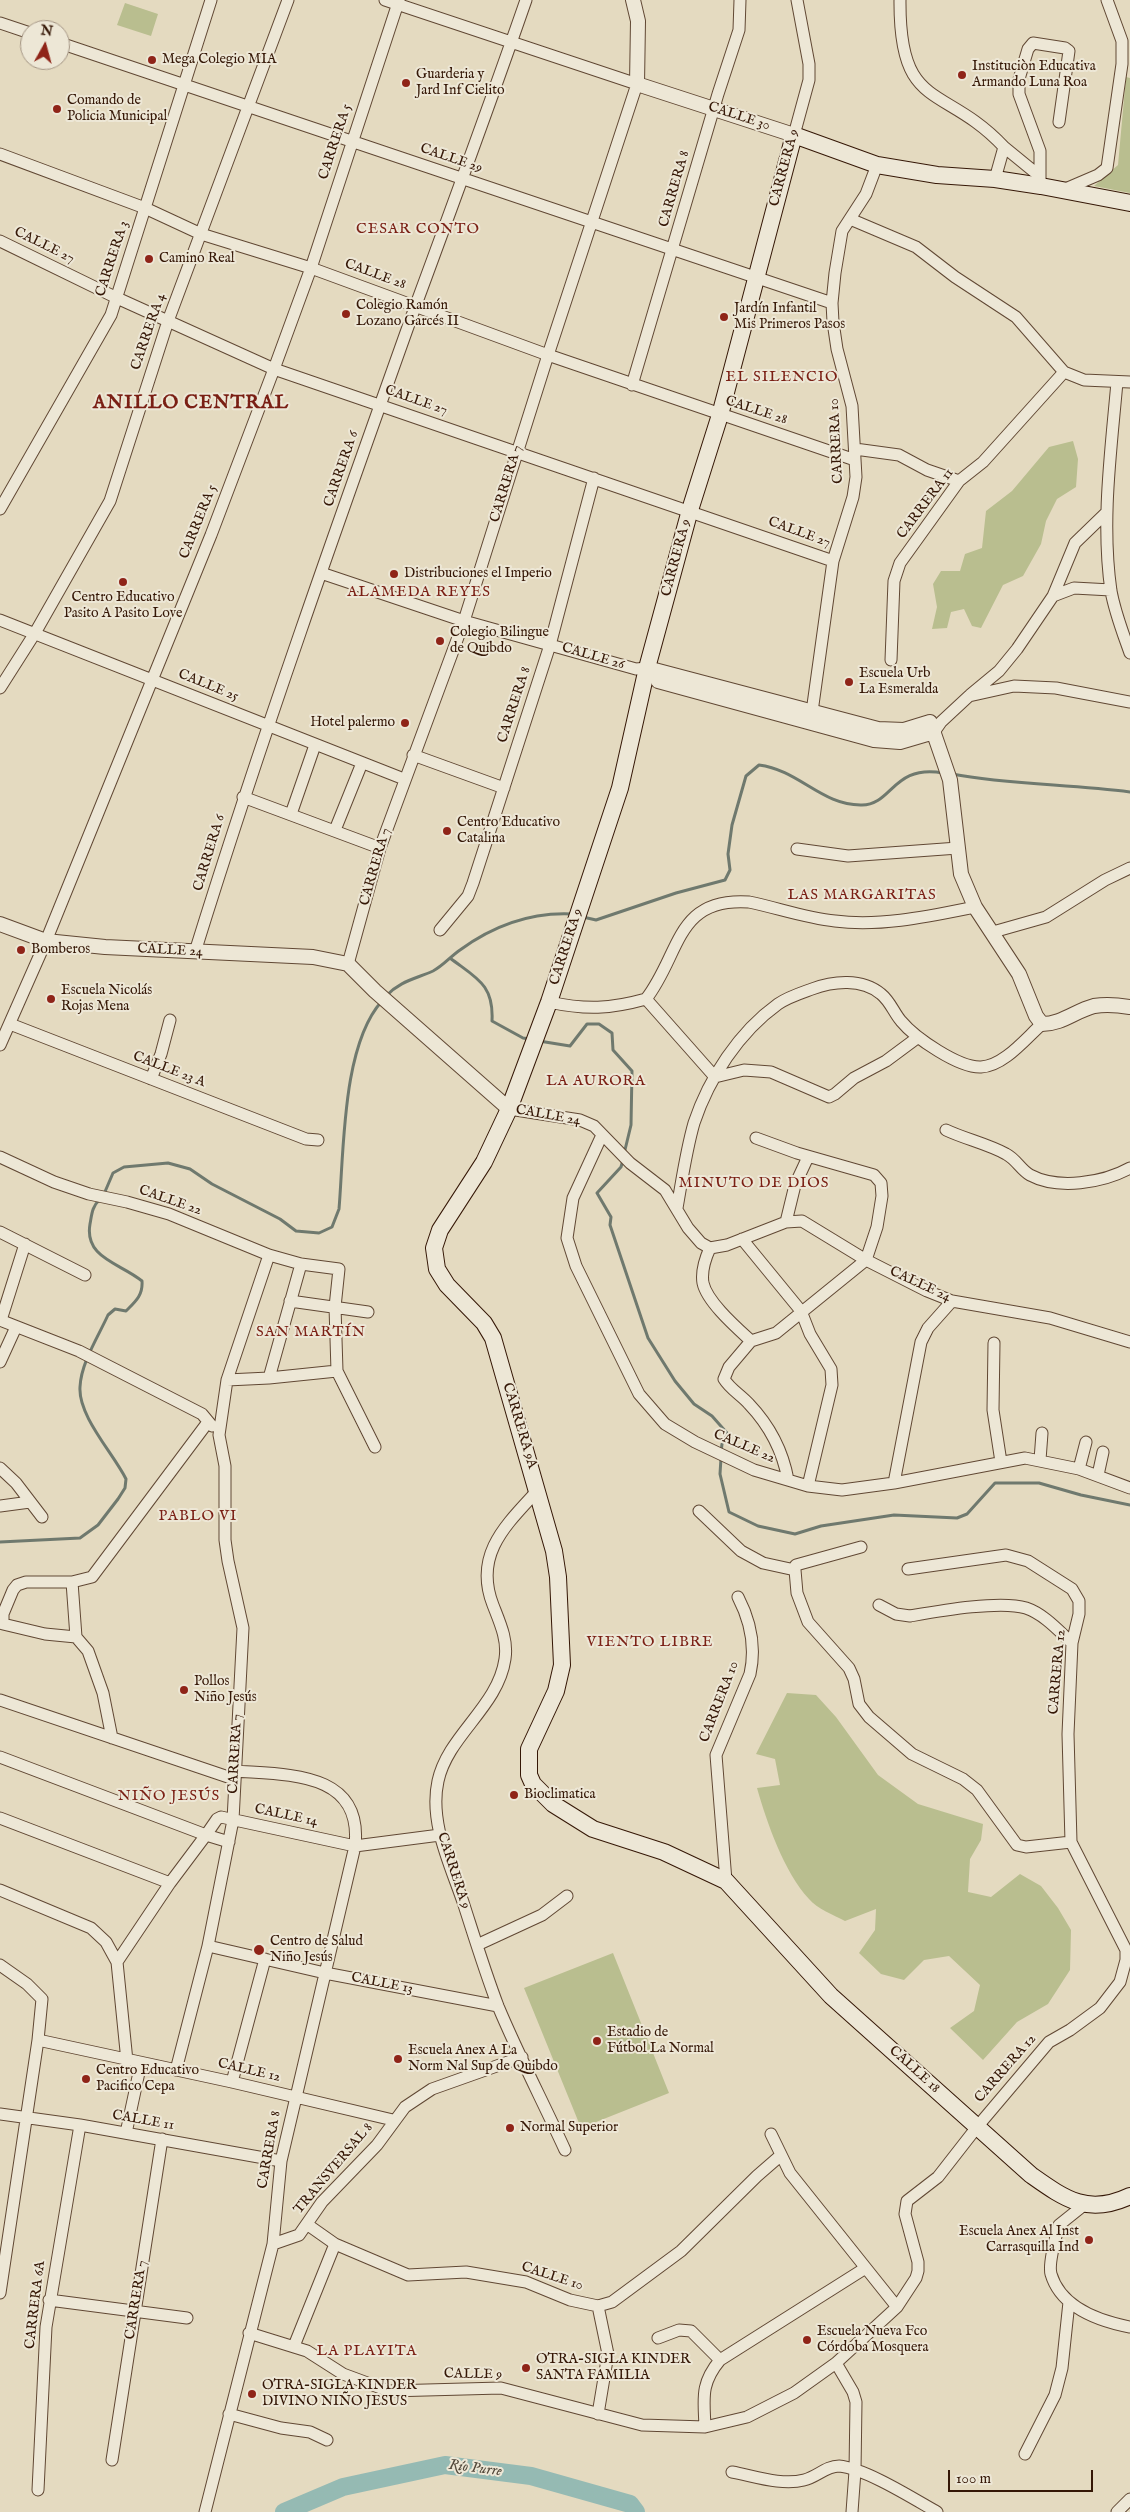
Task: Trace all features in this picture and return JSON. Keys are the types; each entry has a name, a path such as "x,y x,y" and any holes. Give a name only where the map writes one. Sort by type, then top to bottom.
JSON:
{"main road":[{"name":"CALLE 30","path":"794,135 876,165 937,176 1040,182 1063,190 1130,203"},
{"name":"CARRERA 9","path":"509,1110 549,1002 620,788 643,672 720,415 794,135"},
{"name":"CARRERA 9A","path":"509,1110 484,1162 440,1230 434,1248 437,1268 447,1285 484,1323 493,1338 550,1533 558,1577 562,1665 556,1691 529,1749 529,1775 540,1793 568,1815 593,1829 664,1852 726,1881"},
{"name":"CALLE 18","path":"726,1881 831,1996 1031,2175 1062,2197 1084,2205 1114,2204 1130,2196"}],"street":[{"name":"CARRERA 3","path":"0,509 106,323 117,298 211,0"},
{"name":"CARRERA 4","path":"0,688 35,633 110,501 168,321 288,0"},
{"name":"CALLE 30","path":"385,0 398,2 511,42 794,135"},
{"name":"CARRERA 6","path":"195,952 243,797 380,405 464,179 526,0"},
{"name":"CARRERA 7","path":"348,964 380,848 464,621 517,451 638,84 638,22 633,0"},
{"name":"CARRERA 8","path":"632,385 739,30 740,0"},
{"name":"CARRERA 9","path":"794,135 809,80 809,64 797,0"},
{"path":"900,0 901,42 907,66 918,83 937,100 988,131 1040,182"},
{"path":"1063,190 1098,175 1107,168 1122,48 1116,18 1107,0"},
{"name":"CARRERA 5","path":"0,1045 46,941 211,534 274,369 311,268 398,2"},
{"path":"0,23 20,30"},
{"path":"1040,182 1040,151 1020,94 1019,79 1028,49 1033,43 1065,48 1069,51 1059,122"},
{"name":"CALLE 29","path":"70,46 832,303"},
{"path":"995,179 1004,147"},
{"name":"CALLE 28","path":"0,154 145,208 201,234 311,268 548,356 632,385 720,415 855,454 899,455 927,470 959,481"},
{"name":"CARRERA 10","path":"812,718 833,561 853,497 856,477 851,395 837,349 832,303 842,231 866,194 876,165"},
{"path":"850,218 916,247 955,277 1016,317 1064,372 1084,380 1130,382"},
{"name":"CALLE 27","path":"0,241 117,298 274,369 690,510 833,561"},
{"name":"CARRERA 11","path":"891,660 894,581 900,563 959,481 983,462 1064,372"},
{"path":"1117,382 1106,513 1111,590 1116,616 1130,653"},
{"name":"CARRERA 8","path":"440,930 468,896 550,645 594,478"},
{"path":"1042,1024 1036,1016 1019,974 975,907 961,874 950,780 935,725 999,671 1053,596 1075,543 1106,513"},
{"name":"CALLE 26","path":"321,573 464,621 812,718 894,731 935,725"},
{"path":"1053,596 1074,588 1111,590"},
{"name":"CALLE 25","path":"0,620 404,780"},
{"path":"969,696 1014,686 1056,688 1130,702"},
{"path":"291,814 315,745"},
{"path":"413,755 504,788"},
{"path":"335,830 362,763"},
{"path":"243,797 380,848"},
{"path":"797,849 848,856 958,848"},
{"path":"993,932 1046,917 1105,880 1130,868"},
{"path":"549,1002 578,1008 597,1009 646,999 658,984 680,934 690,920 716,904 736,901 749,902 834,921 858,923 918,918 975,907"},
{"name":"CALLE 24","path":"0,924 46,941 105,947 313,957 348,964 375,991 509,1110 580,1120 594,1126 630,1163 665,1190 688,1228 701,1243 710,1248 727,1245 795,1220 808,1224 866,1260 927,1291 952,1301 1050,1318 1130,1342"},
{"path":"677,1208 692,1130 715,1077 749,1029 779,1003 826,984 844,981 880,993 900,1020 917,1038 966,1064 982,1067 1003,1059 1042,1024 1056,1024 1093,1006 1115,1004 1130,1007"},
{"path":"646,999 715,1077"},
{"path":"150,1079 161,1054 170,1020"},
{"name":"CALLE 23 A","path":"10,1024 306,1139 318,1140"},
{"path":"715,1077 744,1070 771,1072 782,1075 818,1094 832,1096 854,1078 886,1061 917,1038"},
{"path":"946,1130 1006,1154 1029,1174 1047,1181 1074,1183 1116,1176 1130,1168"},
{"name":"CALLE 22","path":"602,1135 573,1198 568,1221 569,1249 639,1394 665,1424 676,1432 754,1470 808,1486 842,1490 894,1483 1025,1458 1079,1469 1130,1488"},
{"path":"756,1138 808,1157 867,1172 874,1175 881,1183 882,1204 866,1260 776,1333 751,1341 729,1367 724,1379 751,1406 778,1447 784,1459 788,1480"},
{"name":"CALLE 22","path":"0,1157 54,1182 89,1194 128,1202 169,1214 269,1255 300,1264 338,1269 340,1273 335,1307"},
{"path":"786,1222 795,1185 808,1157"},
{"path":"0,1232 85,1276"},
{"path":"742,1239 801,1311 810,1334 831,1369 832,1385 808,1486"},
{"path":"25,1244 1,1320 79,1351 202,1414 219,1435"},
{"path":"710,1248 703,1271 704,1284 729,1320 751,1341"},
{"path":"219,1435 228,1380 269,1255"},
{"path":"269,1378 300,1264"},
{"path":"290,1301 368,1312"},
{"path":"894,1483 921,1342 928,1328 952,1301"},
{"path":"335,1307 337,1371 375,1447"},
{"path":"0,1362 16,1327"},
{"path":"994,1344 993,1410 1001,1462"},
{"path":"228,1380 337,1371"},
{"path":"76,1637 10,1628 2,1621 12,1590 17,1585 26,1582 72,1582 92,1576 208,1422"},
{"path":"1040,1460 1042,1433"},
{"name":"CARRERA 7","path":"176,2070 208,1946 233,1820 243,1628 225,1540 225,1466 219,1435"},
{"path":"1079,1469 1086,1442"},
{"path":"1098,1475 1103,1452"},
{"path":"0,1468 42,1517"},
{"name":"CARRERA 9","path":"538,1490 498,1535 492,1549 487,1575 491,1601 505,1638 505,1660 496,1688 450,1753 438,1779 436,1797 440,1835 498,2006 565,2150"},
{"path":"0,1506 30,1502"},
{"path":"699,1511 741,1551 763,1563 791,1568 796,1572 797,1594 808,1622 849,1668 860,1704 869,1716 912,1754 963,1779 976,1790 1017,1845 1026,1847 1071,1842"},
{"path":"791,1568 861,1547"},
{"name":"CARRERA 12","path":"908,1569 1006,1555 1028,1561 1072,1589 1079,1601 1079,1614 1072,1643 1068,1734 1071,1842 1128,1950 1120,1982 1100,2008 1070,2030 1049,2042 977,2127 938,2177 907,2201 905,2214 918,2262 918,2271"},
{"path":"72,1582 76,1637 88,1651 103,1693 112,1738"},
{"name":"CARRERA 10","path":"726,1881 716,1755 750,1674 752,1662 749,1624 738,1597"},
{"path":"879,1605 896,1614 910,1616 1010,1605 1027,1608 1043,1617 1072,1643"},
{"name":"CARRERA 8","path":"0,1700 112,1738 235,1775 318,1780 340,1797 352,1811 356,1821 355,1846 280,2161 274,2244 249,2333 205,2512"},
{"path":"0,1757 206,1836 229,1842"},
{"name":"CALLE 14","path":"206,1836 219,1817 355,1846 440,1835"},
{"path":"0,1818 170,1884"},
{"path":"117,1962 170,1884 206,1836"},
{"path":"0,1890 92,1928 106,1942 117,1962 128,2060"},
{"path":"478,1945 542,1915 567,1896"},
{"name":"CALLE 13","path":"208,1946 325,1974 498,2006"},
{"path":"232,2082 265,1959"},
{"path":"0,1965 27,1984 42,1999 38,2040 0,2293"},
{"name":"CALLE 12","path":"38,2040 232,2082 393,2120"},
{"name":"TRANSVERSAL 8","path":"274,2244 294,2238 308,2224 322,2202 377,2144 393,2120 405,2107 432,2089 522,2057"},
{"path":"126,2133 141,2063"},
{"name":"CALLE 11","path":"0,2114 80,2125 280,2161"},
{"name":"CARRERA 6A","path":"38,2490 49,2300 80,2125"},
{"path":"771,2134 780,2156 790,2172 864,2269 897,2307"},
{"name":"CARRERA 7","path":"112,2460 162,2140"},
{"path":"598,2414 608,2354 598,2306 612,2302 681,2251 780,2156"},
{"path":"1084,2205 1059,2225 1055,2237 1051,2272 1056,2286 1069,2302 1093,2316 1130,2327"},
{"name":"CALLE 10","path":"308,2224 335,2244 408,2275 466,2272 526,2282 570,2300 598,2306"},
{"path":"294,2346 335,2244"},
{"path":"705,2427 703,2393 706,2381 720,2360 864,2269"},
{"name":"CALLE 9","path":"249,2333 294,2346 319,2357 343,2374 388,2391 501,2388 642,2424 705,2427 747,2417 794,2392 836,2363 897,2307 916,2278 918,2271"},
{"path":"49,2300 187,2318"},
{"path":"1024,2454 1055,2395 1062,2368 1069,2302"},
{"path":"658,2338 679,2330 691,2332 720,2360"},
{"path":"836,2363 853,2392 856,2402 852,2512"},
{"path":"229,2414 281,2428 310,2432 327,2440"},
{"path":"732,2472 793,2482 806,2480 831,2467 841,2466 899,2489 937,2512"},
{"path":"1117,2512 1130,2499"}],"green space":[{"path":"125,3 158,14 151,36 117,25"},
{"path":"1126,77 1130,78 1130,193 1094,186 1118,165"},
{"path":"1073,441 1078,459 1076,487 1057,499 1046,521 1041,544 1023,576 1003,585 981,628 972,626 964,609 951,612 947,628 932,629 937,607 933,584 941,571 960,571 965,554 982,548 986,511 1012,491 1049,447"},
{"path":"787,1693 816,1695 836,1717 878,1775 918,1804 983,1824 981,1840 970,1859 968,1892 991,1897 1020,1874 1041,1886 1058,1908 1071,1930 1070,1970 1048,2004 1017,2022 983,2060 950,2028 974,2011 980,1985 949,1956 924,1960 904,1980 881,1974 859,1953 875,1930 876,1909 845,1921 826,1912 809,1899 784,1861 771,1831 757,1788 780,1785 775,1759 756,1754"},
{"name":"Estadio de Fútbol La Normal","path":"613,1953 669,2093 581,2128 524,1988"}],"waterway":[{"path":"583,917 596,920 676,893 725,880 730,870 728,854 732,825 746,776 759,765 773,768 835,800 848,804 862,805 880,799 903,779 913,774 926,772 943,773"},
{"path":"952,774 974,778 1130,792"},
{"path":"386,996 402,984 437,969 473,941 499,928 513,922 541,915 572,914"},
{"path":"450,958 482,983 490,998 492,1021 523,1038 530,1039"},
{"path":"104,1194 113,1173 124,1167 168,1163 190,1169 212,1184 280,1219 296,1231 319,1233 332,1227 339,1209 344,1129 352,1071 359,1044 369,1020 382,1001"},
{"path":"539,1041 570,1046 587,1024 599,1024 612,1033 613,1050 632,1071 631,1125 624,1154"},
{"path":"623,1160 621,1167 597,1193 611,1217 610,1225 648,1338 675,1381 694,1404 712,1416 727,1433 721,1452"},
{"path":"0,1542 80,1538 98,1525 125,1488 126,1479 90,1422 81,1398 80,1387 83,1369 108,1315 115,1309 126,1311 138,1298 142,1286 142,1281 106,1258 92,1245 90,1224 92,1213 100,1199"},
{"path":"721,1458 720,1474 729,1512 758,1526 795,1534 821,1526 894,1515 957,1518 967,1514 995,1483 1039,1483 1081,1495 1130,1505"},
{"name":"Río Purre","path":"284,2512 343,2487 445,2465 531,2476 630,2504 636,2512"}],"place":[{"name":"Mega Colegio MIA","path":"152,60"},
{"name":"Instituciòn Educativa Armando Luna Roa","path":"962,75"},
{"name":"Guarderia y Jard Inf Cielito","path":"406,83"},
{"name":"Comando de Policia Municipal","path":"57,109"},
{"name":"Camino Real","path":"149,259"},
{"name":"Colegio Ramón Lozano Garcés II","path":"346,314"},
{"name":"Jardín Infantil Mis Primeros Pasos","path":"724,317"},
{"name":"Distribuciones el Imperio","path":"394,574"},
{"name":"Centro Educativo Pasito A Pasito Love","path":"123,582"},
{"name":"Colegio Bilingue de Quibdo","path":"440,641"},
{"name":"Escuela Urb La Esmeralda","path":"849,682"},
{"name":"Hotel palermo","path":"405,723"},
{"name":"Centro Educativo Catalina","path":"447,831"},
{"name":"Bomberos","path":"21,950"},
{"name":"Escuela Nicolás Rojas Mena","path":"51,999"},
{"name":"Pollos Niño Jesús","path":"184,1690"},
{"name":"Bioclimatica","path":"514,1795"},
{"name":"Centro de Salud Niño Jesús","path":"259,1950"},
{"name":"Estadio de Fútbol La Normal","path":"597,2041"},
{"name":"Escuela Anex A La Norm Nal Sup de Quibdo","path":"398,2059"},
{"name":"Centro Educativo Pacifico Cepa","path":"86,2079"},
{"name":"Normal Superior","path":"510,2128"},
{"name":"Escuela Anex Al Inst Carrasquilla Ind","path":"1089,2240"},
{"name":"Escuela Nueva Fco Córdoba Mosquera","path":"807,2340"},
{"name":"OTRA-SIGLA KINDER SANTA FAMILIA","path":"526,2368"},
{"name":"OTRA-SIGLA KINDER DIVINO NIÑO JESUS","path":"252,2394"}],"district":[{"name":"CESAR CONTO","path":"418,230"},
{"name":"EL SILENCIO","path":"782,378"},
{"name":"ANILLO CENTRAL","path":"191,404"},
{"name":"ALAMEDA REYES","path":"419,593"},
{"name":"LAS MARGARITAS","path":"862,896"},
{"name":"LA AURORA","path":"596,1082"},
{"name":"MINUTO DE DIOS","path":"754,1184"},
{"name":"SAN MARTÍN","path":"311,1333"},
{"name":"PABLO VI","path":"198,1517"},
{"name":"VIENTO LIBRE","path":"650,1643"},
{"name":"NIÑO JESÚS","path":"169,1797"},
{"name":"LA PLAYITA","path":"367,2352"}]}
